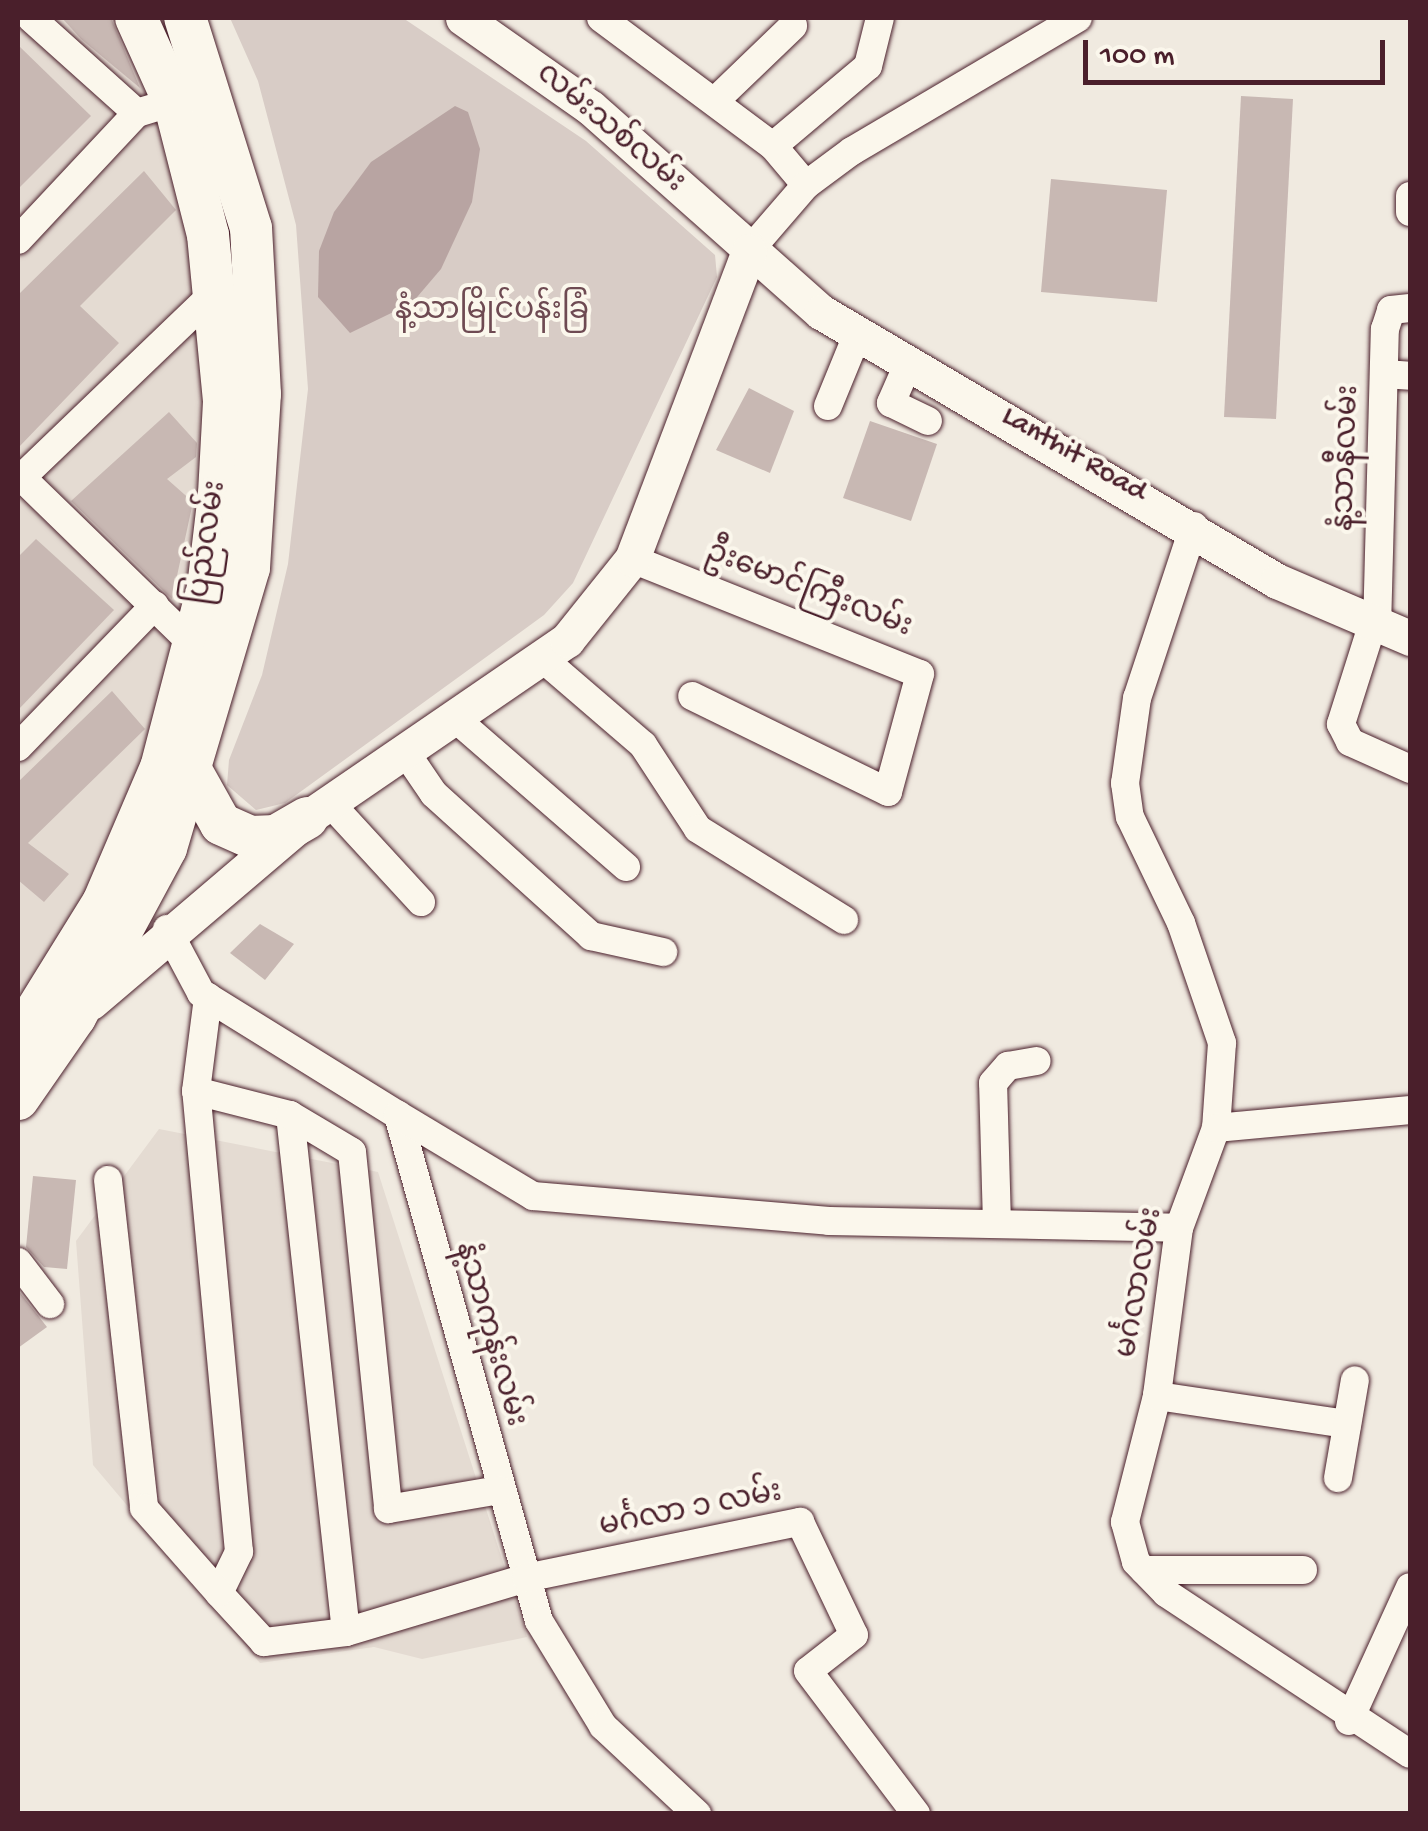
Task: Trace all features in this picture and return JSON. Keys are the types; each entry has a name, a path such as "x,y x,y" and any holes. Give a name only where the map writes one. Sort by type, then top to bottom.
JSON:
{"highway":[{"name":"ပြည်လမ်း","path":"136,18 155,108 217,290 219,494 193,644 177,771"},
{"name":"ပြည်လမ်း","path":"18,1099 139,921 177,771 248,568 260,394 251,228 185,18"},
{"path":"177,771 222,824 250,837 276,836 318,810"},
{"name":"ပြည်လမ်း","path":"18,1040 139,921"}],"main road":[{"name":"လမ်းသစ်လမ်း","path":"463,18 591,108 749,251"},
{"name":"Lanthit Road","path":"749,251 858,333 1194,526 1276,581 1386,631"},
{"path":"139,921 457,720 542,658 632,559 749,251"},
{"name":"ပြည်လမ်း","path":"18,1055 75,1018"}],"street":[{"path":"18,240 155,108 31,18"},
{"path":"602,18 773,146 806,185"},
{"path":"773,146 868,66 880,18"},
{"path":"749,251 806,185 936,96 1078,18"},
{"path":"716,100 794,26"},
{"path":"1410,196 1410,212"},
{"path":"193,644 19,477 217,290"},
{"name":"နံ့သာနီလမ်း","path":"1410,308 1390,310 1397,375 1386,631 1341,724 1350,742 1410,769"},
{"path":"828,406 858,333"},
{"path":"909,362 891,403 928,422"},
{"name":"မင်္ဂလာလမ်း","path":"1144,1570 1124,1522 1156,1396 1178,1228 1216,1128 1222,1042 1181,923 1130,817 1125,784 1137,698 1194,526"},
{"name":"ဦးမောင်ကြီးလမ်း","path":"632,559 920,674 888,792 692,696"},
{"path":"18,747 156,606"},
{"path":"542,658 642,745 698,828 844,920"},
{"path":"457,720 626,867"},
{"path":"404,750 434,794 591,936 663,952"},
{"path":"318,810 421,902"},
{"path":"139,921 208,997 532,1196 996,1224 1178,1228"},
{"path":"208,997 196,1091 240,1552 219,1593"},
{"path":"996,1224 993,1083 1008,1066 1037,1061"},
{"path":"196,1091 290,1115 352,1152 388,1509 500,1490"},
{"path":"1216,1128 1410,1110"},
{"path":"290,1115 346,1632"},
{"name":"နံ့သာကုန်းလမ်း","path":"398,1116 539,1621 603,1726 693,1812"},
{"path":"108,1180 144,1508 264,1642 346,1632 526,1578"},
{"path":"18,1262 50,1304"},
{"path":"1338,1478 1355,1380"},
{"path":"1156,1396 1346,1424"},
{"name":"မင်္ဂလာ ၁ လမ်း","path":"526,1578 807,1526 854,1635 808,1671 916,1814"},
{"path":"1144,1570 1303,1570"},
{"path":"1144,1570 1349,1721 1410,1754"},
{"path":"1349,1721 1410,1587"}],"shaded area":[{"path":"18,18 126,18 196,226 210,392 199,550 176,667 87,911 18,1006"},
{"path":"455,106 468,112 480,149 472,202 441,269 412,303 350,333 318,297 319,251 334,212 371,162"},
{"path":"159,1129 378,1172 527,1637 422,1659 374,1647 260,1663 93,1465 76,1241"}],"green space":[{"name":"နံ့သာမြိုင်ပန်းခြံ","path":"230,18 403,18 586,141 715,255 717,277 573,583 544,615 285,803 256,810 227,785 229,760 262,675 288,564 308,389 296,225 258,81"}],"building":[{"path":"62,18 111,18 140,88 81,39"},
{"path":"18,45 91,116 18,189"},
{"path":"1241,96 1293,99 1276,419 1224,417"},
{"path":"144,171 176,210 80,306 119,343 18,448 18,295"},
{"path":"1051,179 1167,190 1157,302 1041,292"},
{"path":"749,388 794,411 770,473 716,450"},
{"path":"169,412 197,443 196,457 167,479 193,502 172,599 71,501"},
{"path":"870,421 937,444 911,521 843,498"},
{"path":"36,539 114,610 18,710 18,557"},
{"path":"112,691 145,729 28,843 69,874 44,902 18,880 18,782"},
{"path":"260,924 294,944 265,980 230,953"},
{"path":"33,1176 76,1180 67,1269 44,1267 26,1247"},
{"path":"18,1290 47,1327 18,1348"}]}
